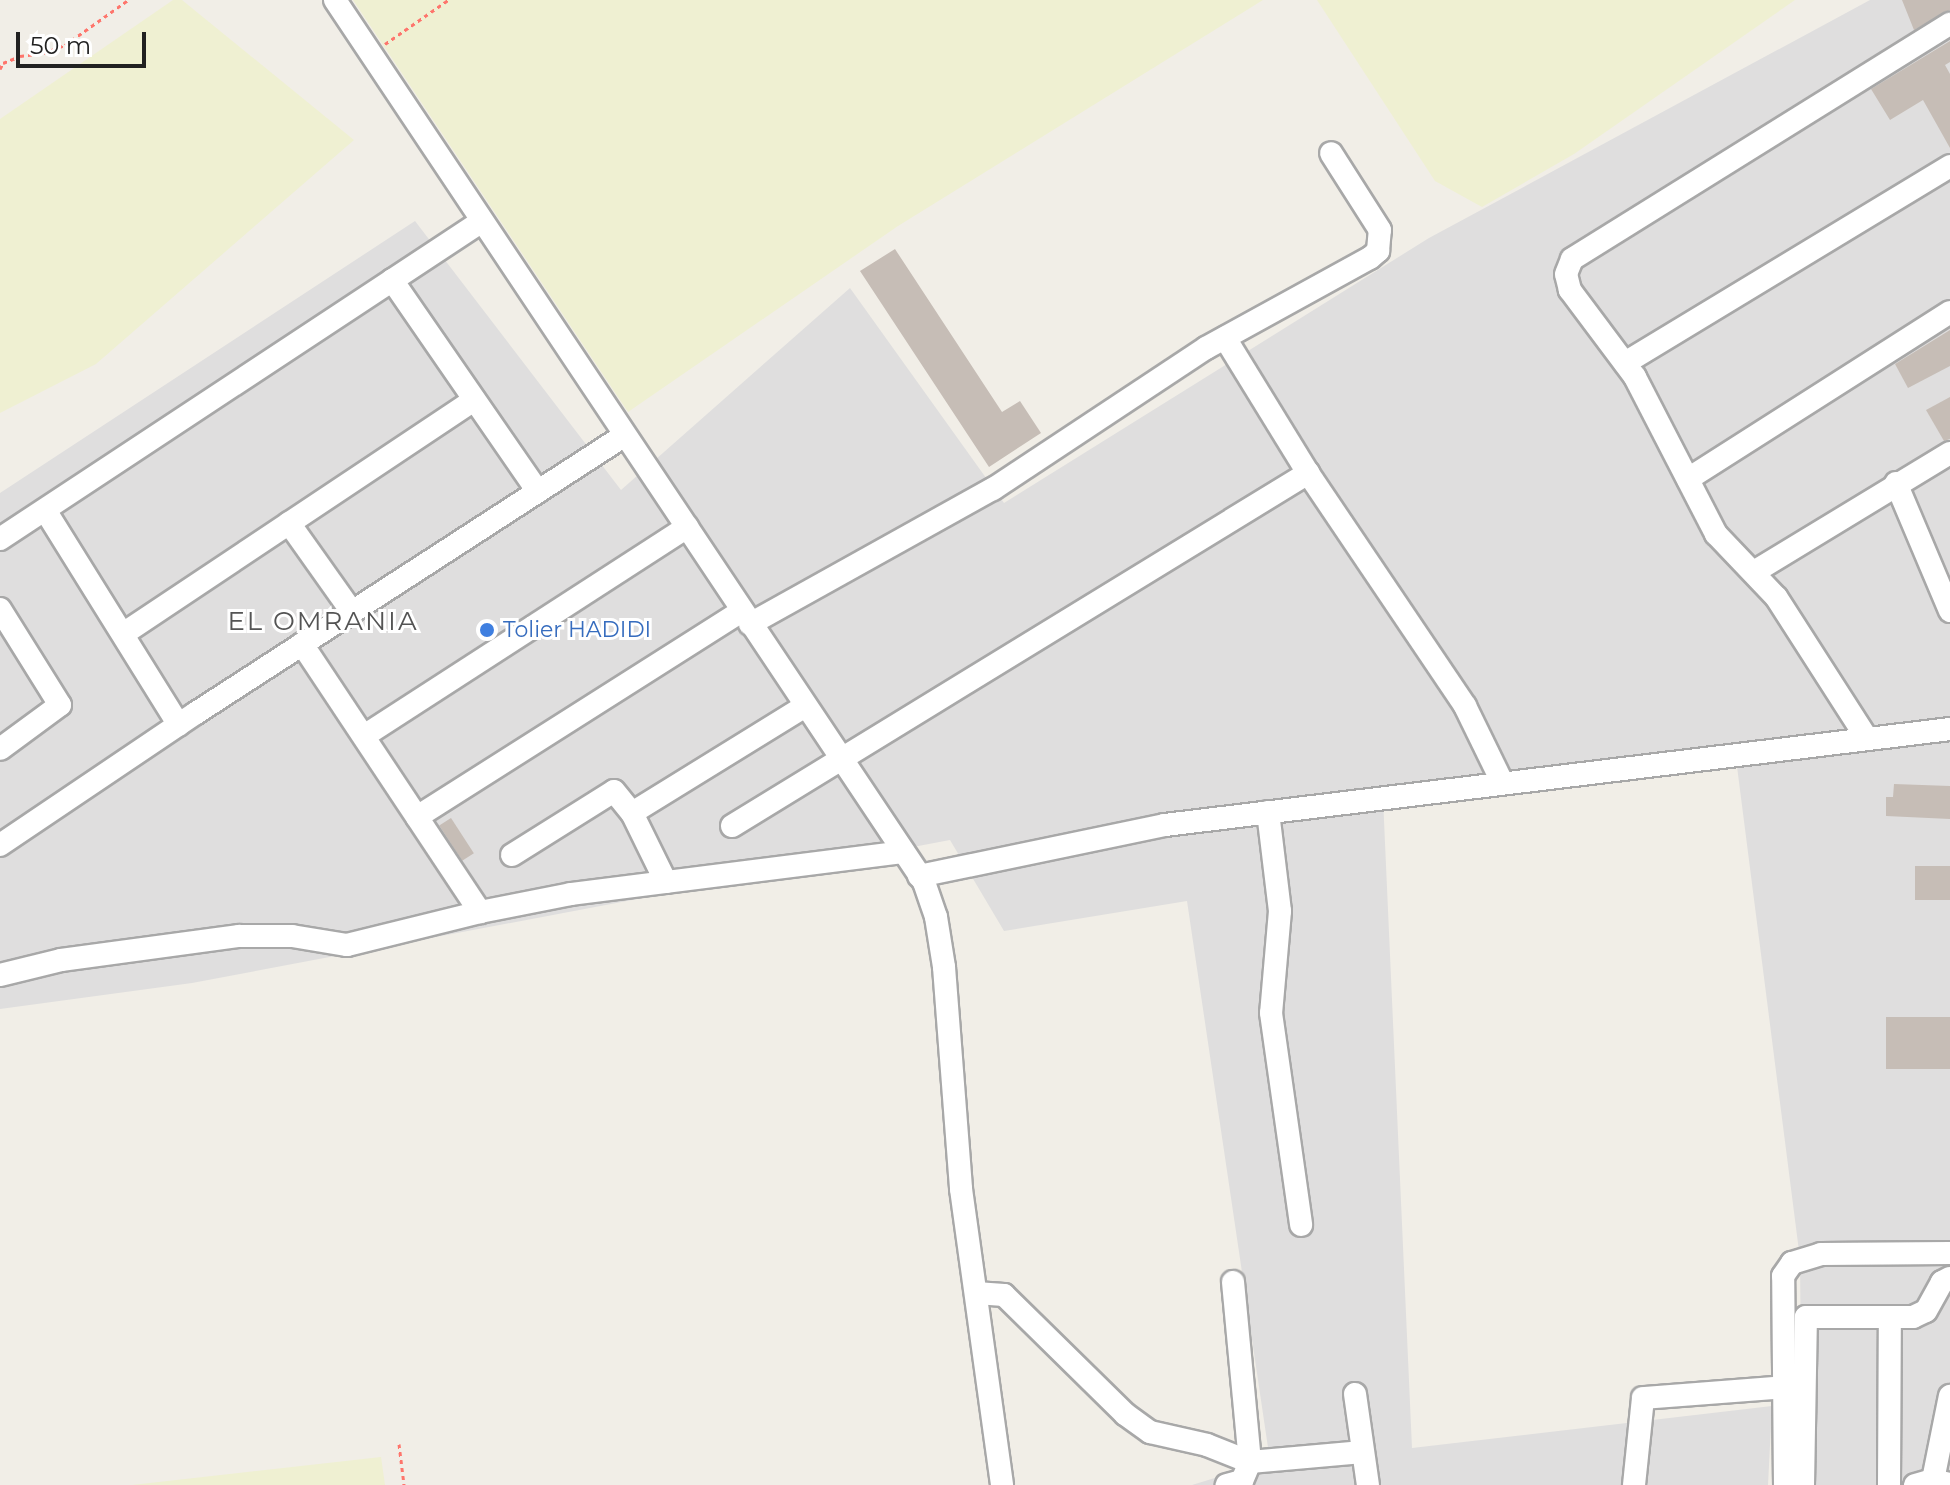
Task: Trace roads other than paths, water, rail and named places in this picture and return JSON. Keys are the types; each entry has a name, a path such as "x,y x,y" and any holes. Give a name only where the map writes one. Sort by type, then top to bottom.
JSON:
{"street":[{"path":"335,0 919,876 936,917 944,967 961,1189 1002,1485"},
{"path":"1866,737 1776,597 1723,544 1625,363 1570,290 1566,274 1572,259 1950,24"},
{"path":"417,817 746,618 993,489 1225,338 1378,251 1380,230 1331,153"},
{"path":"1625,363 1950,166"},
{"path":"0,539 482,221"},
{"path":"392,280 538,492"},
{"path":"1688,479 1950,312"},
{"path":"1225,338 1308,473 1465,706 1502,782"},
{"path":"123,634 474,400"},
{"path":"0,845 302,644 625,435"},
{"path":"1754,572 1950,453"},
{"path":"732,826 1308,473"},
{"path":"1896,483 1949,605"},
{"path":"45,510 179,725"},
{"path":"289,523 352,612"},
{"path":"364,736 687,527"},
{"path":"0,609 8,638 60,705 0,749"},
{"path":"302,644 480,912"},
{"path":"632,813 805,706"},
{"path":"919,876 1165,825 1950,729"},
{"path":"512,855 614,791 632,813 666,882"},
{"path":"1268,812 1280,911 1271,1013 1301,1225"},
{"path":"0,975 61,960 239,936 292,936 347,945 480,912 571,894 903,852"},
{"path":"1785,1485 1783,1276 1792,1263 1821,1254 1950,1253"},
{"path":"1803,1485 1806,1317 1913,1317 1926,1311 1942,1282 1950,1278"},
{"path":"1227,1485 1242,1481 1250,1462 1233,1282"},
{"path":"976,1293 1004,1295 1125,1414 1150,1432 1207,1445 1250,1462 1363,1452"},
{"path":"1889,1485 1890,1317"},
{"path":"1634,1485 1643,1398 1786,1387"},
{"path":"1355,1394 1368,1485"},
{"path":"1932,1484 1944,1450 1950,1396"}],"place":[{"name":"Tolier HADIDI","path":"487,630"}],"district":[{"name":"EL OMRANIA","path":"323,622"}]}
